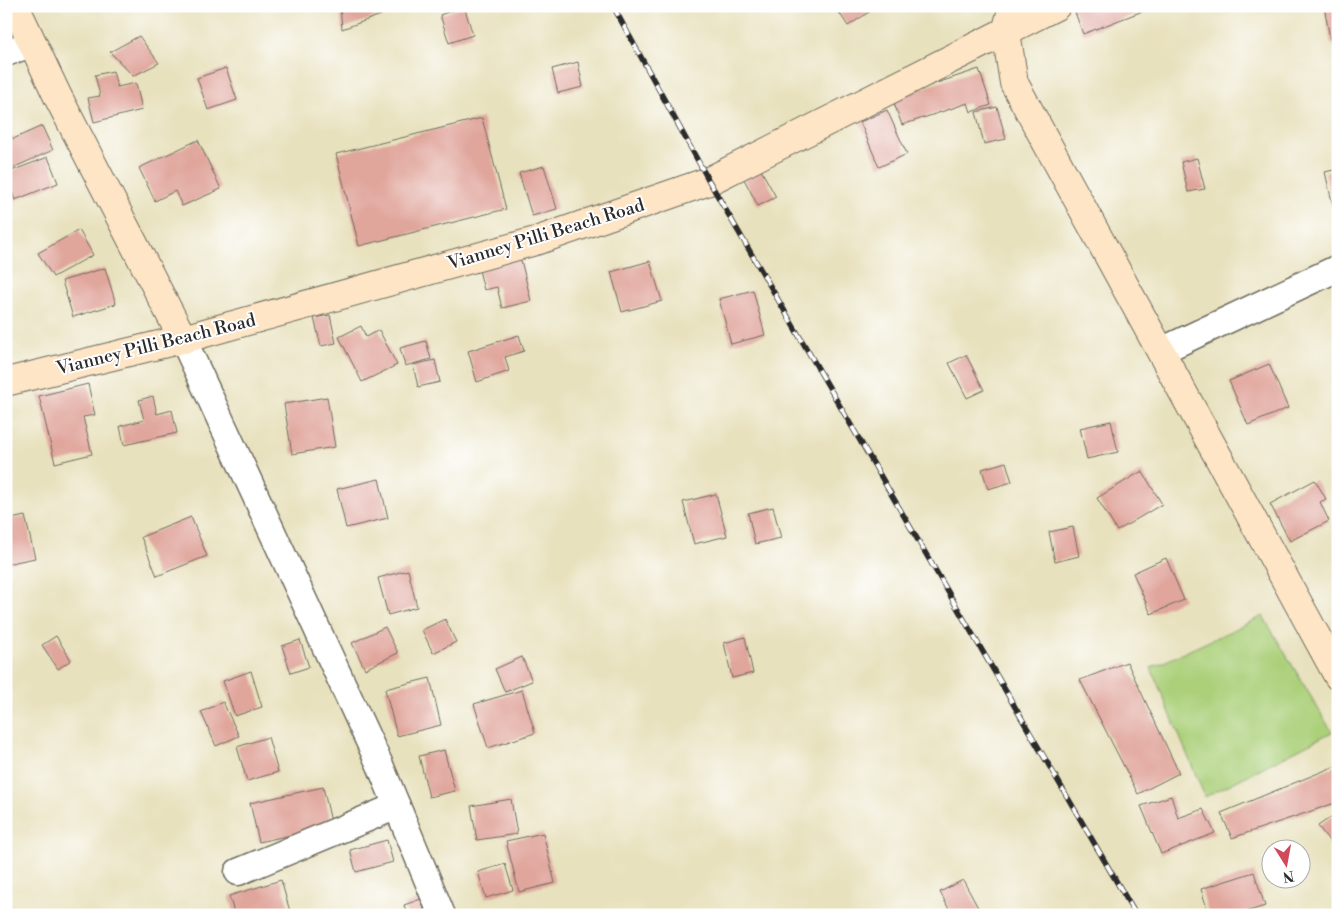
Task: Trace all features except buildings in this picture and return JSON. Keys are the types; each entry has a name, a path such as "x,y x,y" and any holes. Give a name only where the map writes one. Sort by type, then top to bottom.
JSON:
{"street":[{"path":"16,6 58,96 183,338 376,756 442,915"},
{"name":"Vianney Pilli Beach Road","path":"6,382 183,338 538,240 709,181 1009,19 1056,6"},
{"path":"1009,19 1014,83 1337,674"},
{"path":"6,53 33,43"},
{"path":"1161,351 1338,268"},
{"path":"238,872 397,806"}],"green space":[{"path":"1263,616 1332,732 1205,797 1151,668"}],"railway":[{"path":"613,6 709,181 1136,915"}]}
